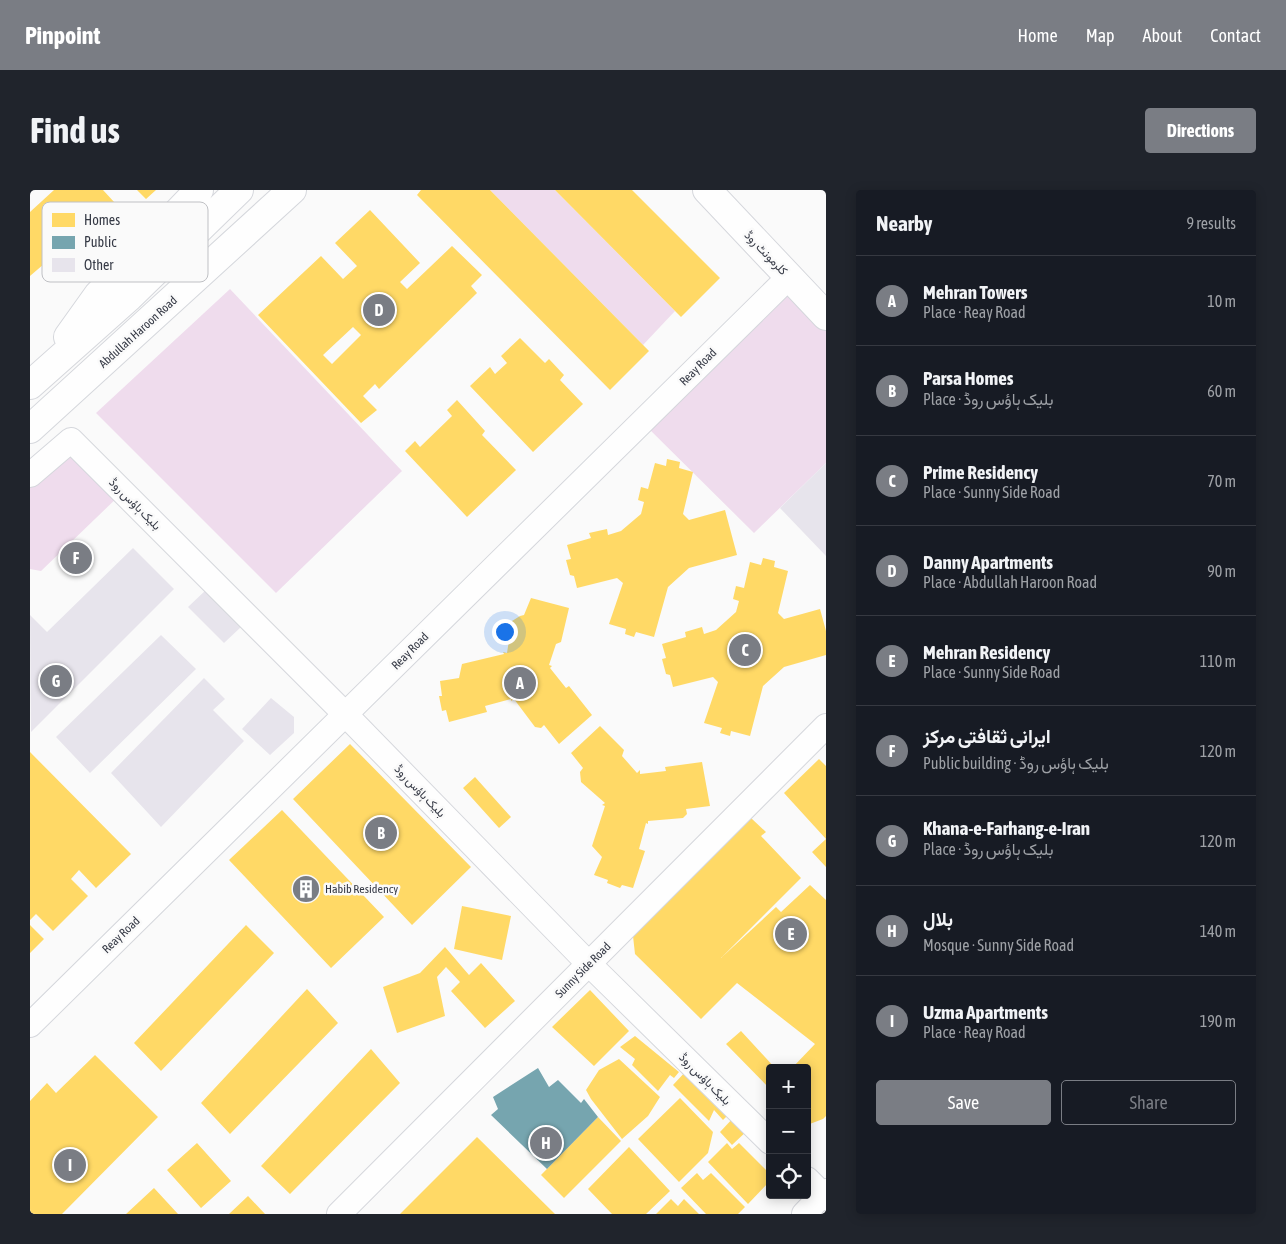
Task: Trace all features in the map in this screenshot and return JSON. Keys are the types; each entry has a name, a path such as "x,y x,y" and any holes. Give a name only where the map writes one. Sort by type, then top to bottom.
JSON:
{"main road":[{"path":"187,202 199,190"},
{"path":"208,220 239,190"},
{"name":"Abdullah Haroon Road","path":"208,267 292,190"},
{"name":"کلرمونٹ روڈ","path":"707,190 826,316"},
{"path":"34,381 98,295 111,282"},
{"path":"34,381 144,282"},
{"name":"Abdullah Haroon Road","path":"40,420 191,282"}],"street":[{"name":"Reay Road","path":"30,1025 789,276"},
{"name":"بلیک ہاؤس روڈ","path":"30,475 71,440 346,715 589,964 766,1138"},
{"name":"Sunny Side Road","path":"339,1214 826,726"},
{"path":"804,1214 820,1191"}],"shaded area":[{"path":"490,190 555,190 675,311 643,345"},
{"path":"789,277 826,316 826,463 754,533 642,422"},
{"path":"230,289 402,471 276,593 96,413"},
{"path":"71,440 123,492 41,571 30,569 30,475"}],"building: Homes":[{"path":"54,190 103,190 114,202 42,202 42,266 30,276 30,212"},
{"path":"137,190 156,190 146,199"},
{"path":"421,190 490,190 649,351 610,390 417,195"},
{"path":"555,190 632,190 720,278 681,317"},
{"path":"370,210 420,263 400,282 407,289 452,246 482,275 471,286 477,293 379,389 375,384 363,396 377,410 361,423 258,315 321,256 343,279 357,266 335,243","holes":["353,327 361,335 332,364 323,355"]},
{"path":"520,338 545,363 549,359 564,375 560,380 583,404 533,452 470,386 490,367 495,374 507,363 501,356"},
{"path":"457,400 485,431 482,435 516,470 467,517 405,451 415,441 420,447 452,416 447,410"},
{"path":"667,459 680,462 679,468 693,472 683,514 689,520 725,510 737,555 689,568 668,587 654,637 636,632 634,637 625,634 626,629 609,624 623,583 617,578 577,588 574,576 570,575 566,560 571,559 567,545 591,538 589,533 607,529 608,535 621,531 641,514 644,502 638,500 641,487 648,489 655,463 666,466"},
{"path":"763,558 775,561 774,567 788,571 778,613 784,619 820,609 826,631 826,655 784,667 763,686 750,736 731,731 730,736 720,733 722,728 704,723 718,682 713,677 673,687 670,675 666,674 662,659 666,658 662,644 686,637 685,632 702,627 704,634 716,630 736,612 739,601 733,599 736,586 744,588 750,562 761,565"},
{"path":"531,598 569,608 561,642 556,644 549,665 552,666 550,668 566,688 569,686 592,715 559,744 544,725 541,728 535,727 514,699 485,706 487,712 449,722 446,710 442,711 439,696 442,696 440,681 459,678 462,664 504,654 503,652 507,653 512,621 524,615"},
{"path":"600,726 624,750 622,756 637,773 640,770 640,774 666,771 665,767 702,762 710,806 686,809 687,814 683,818 648,821 648,824 646,823 639,849 645,851 633,888 622,885 620,888 607,883 608,880 594,875 602,857 592,846 605,806 602,805 605,803 581,782 580,772 583,768 571,753"},
{"path":"350,744 471,867 412,925 293,799"},
{"path":"30,752 131,854 96,888 79,870 71,879 88,896 53,931 36,914 30,920"},
{"path":"819,759 826,766 826,839 784,793"},
{"path":"475,777 511,817 499,828 463,788"},
{"name":"Habib Residency","path":"282,810 384,917 331,968 229,860"},
{"path":"751,818 766,832 761,836 801,878 721,958 776,907 781,912 810,885 826,900 826,1116 811,1124 811,1064 796,1064 815,1044 737,983 701,1019 635,954 633,936"},
{"path":"826,839 826,867 812,852"},
{"path":"462,906 511,916 502,960 454,949"},
{"path":"30,925 44,939 30,953"},
{"path":"246,925 274,953 161,1071 134,1043"},
{"path":"445,947 469,975 481,963 515,1001 485,1028 451,991 460,982 446,967 437,977 445,1016 397,1033 383,987 420,973"},
{"path":"307,989 338,1023 230,1134 201,1103"},
{"path":"590,990 629,1031 594,1066 552,1027"},
{"path":"741,1031 771,1064 766,1064 766,1085 726,1044"},
{"path":"635,1036 679,1072 674,1078 670,1075 658,1091 632,1065 635,1059 620,1047"},
{"path":"371,1049 400,1083 290,1194 261,1166"},
{"path":"95,1055 158,1117 62,1214 32,1214 30,1212 30,1101 47,1083 56,1093"},
{"path":"619,1059 660,1097 648,1116 622,1139 586,1090 599,1070"},
{"path":"687,1070 731,1112 723,1120 714,1110 709,1121 673,1085"},
{"path":"680,1098 713,1132 708,1153 679,1182 638,1139"},
{"path":"735,1116 749,1129 732,1145 720,1132"},
{"path":"598,1117 621,1141 564,1198 541,1175"},
{"path":"477,1137 555,1214 400,1214"},
{"path":"197,1143 231,1181 201,1208 167,1170"},
{"path":"727,1143 732,1149 739,1143 766,1170 766,1185 748,1204 708,1162"},
{"path":"629,1147 670,1191 646,1214 612,1214 588,1189"},
{"path":"697,1173 703,1180 711,1173 745,1207 738,1214 706,1214 681,1188"},
{"path":"154,1188 178,1214 126,1214"},
{"path":"248,1196 265,1214 229,1214"},
{"path":"671,1199 678,1206 684,1199 699,1214 656,1214"}],"building: Public":[{"path":"538,1068 549,1087 558,1080 581,1103 584,1099 598,1117 547,1169 491,1115 498,1109 493,1097"}],"building: Other":[{"path":"826,463 826,556 780,508"},
{"path":"133,548 174,589 31,732 30,615 47,632"},
{"path":"207,589 241,627 224,643 188,607"},
{"path":"161,635 196,669 90,773 56,737"},
{"path":"204,678 225,699 213,710 244,741 161,827 111,773"},
{"path":"271,698 294,717 294,733 270,755 242,729"}],"place":[{"name":"Danny Apartments","path":"379,310"},
{"name":"ایرانی ثقافتی مرکز","path":"76,558"},
{"name":"Prime Residency","path":"745,650"},
{"name":"Khana-e-Farhang-e-Iran","path":"56,681"},
{"name":"Mehran Towers","path":"520,683"},
{"name":"Parsa Homes","path":"381,833"},
{"name":"Habib Residency","path":"306,889"},
{"name":"Mehran Residency","path":"791,934"},
{"name":"بلال","path":"546,1143"},
{"name":"Uzma Apartments","path":"70,1165"}]}
